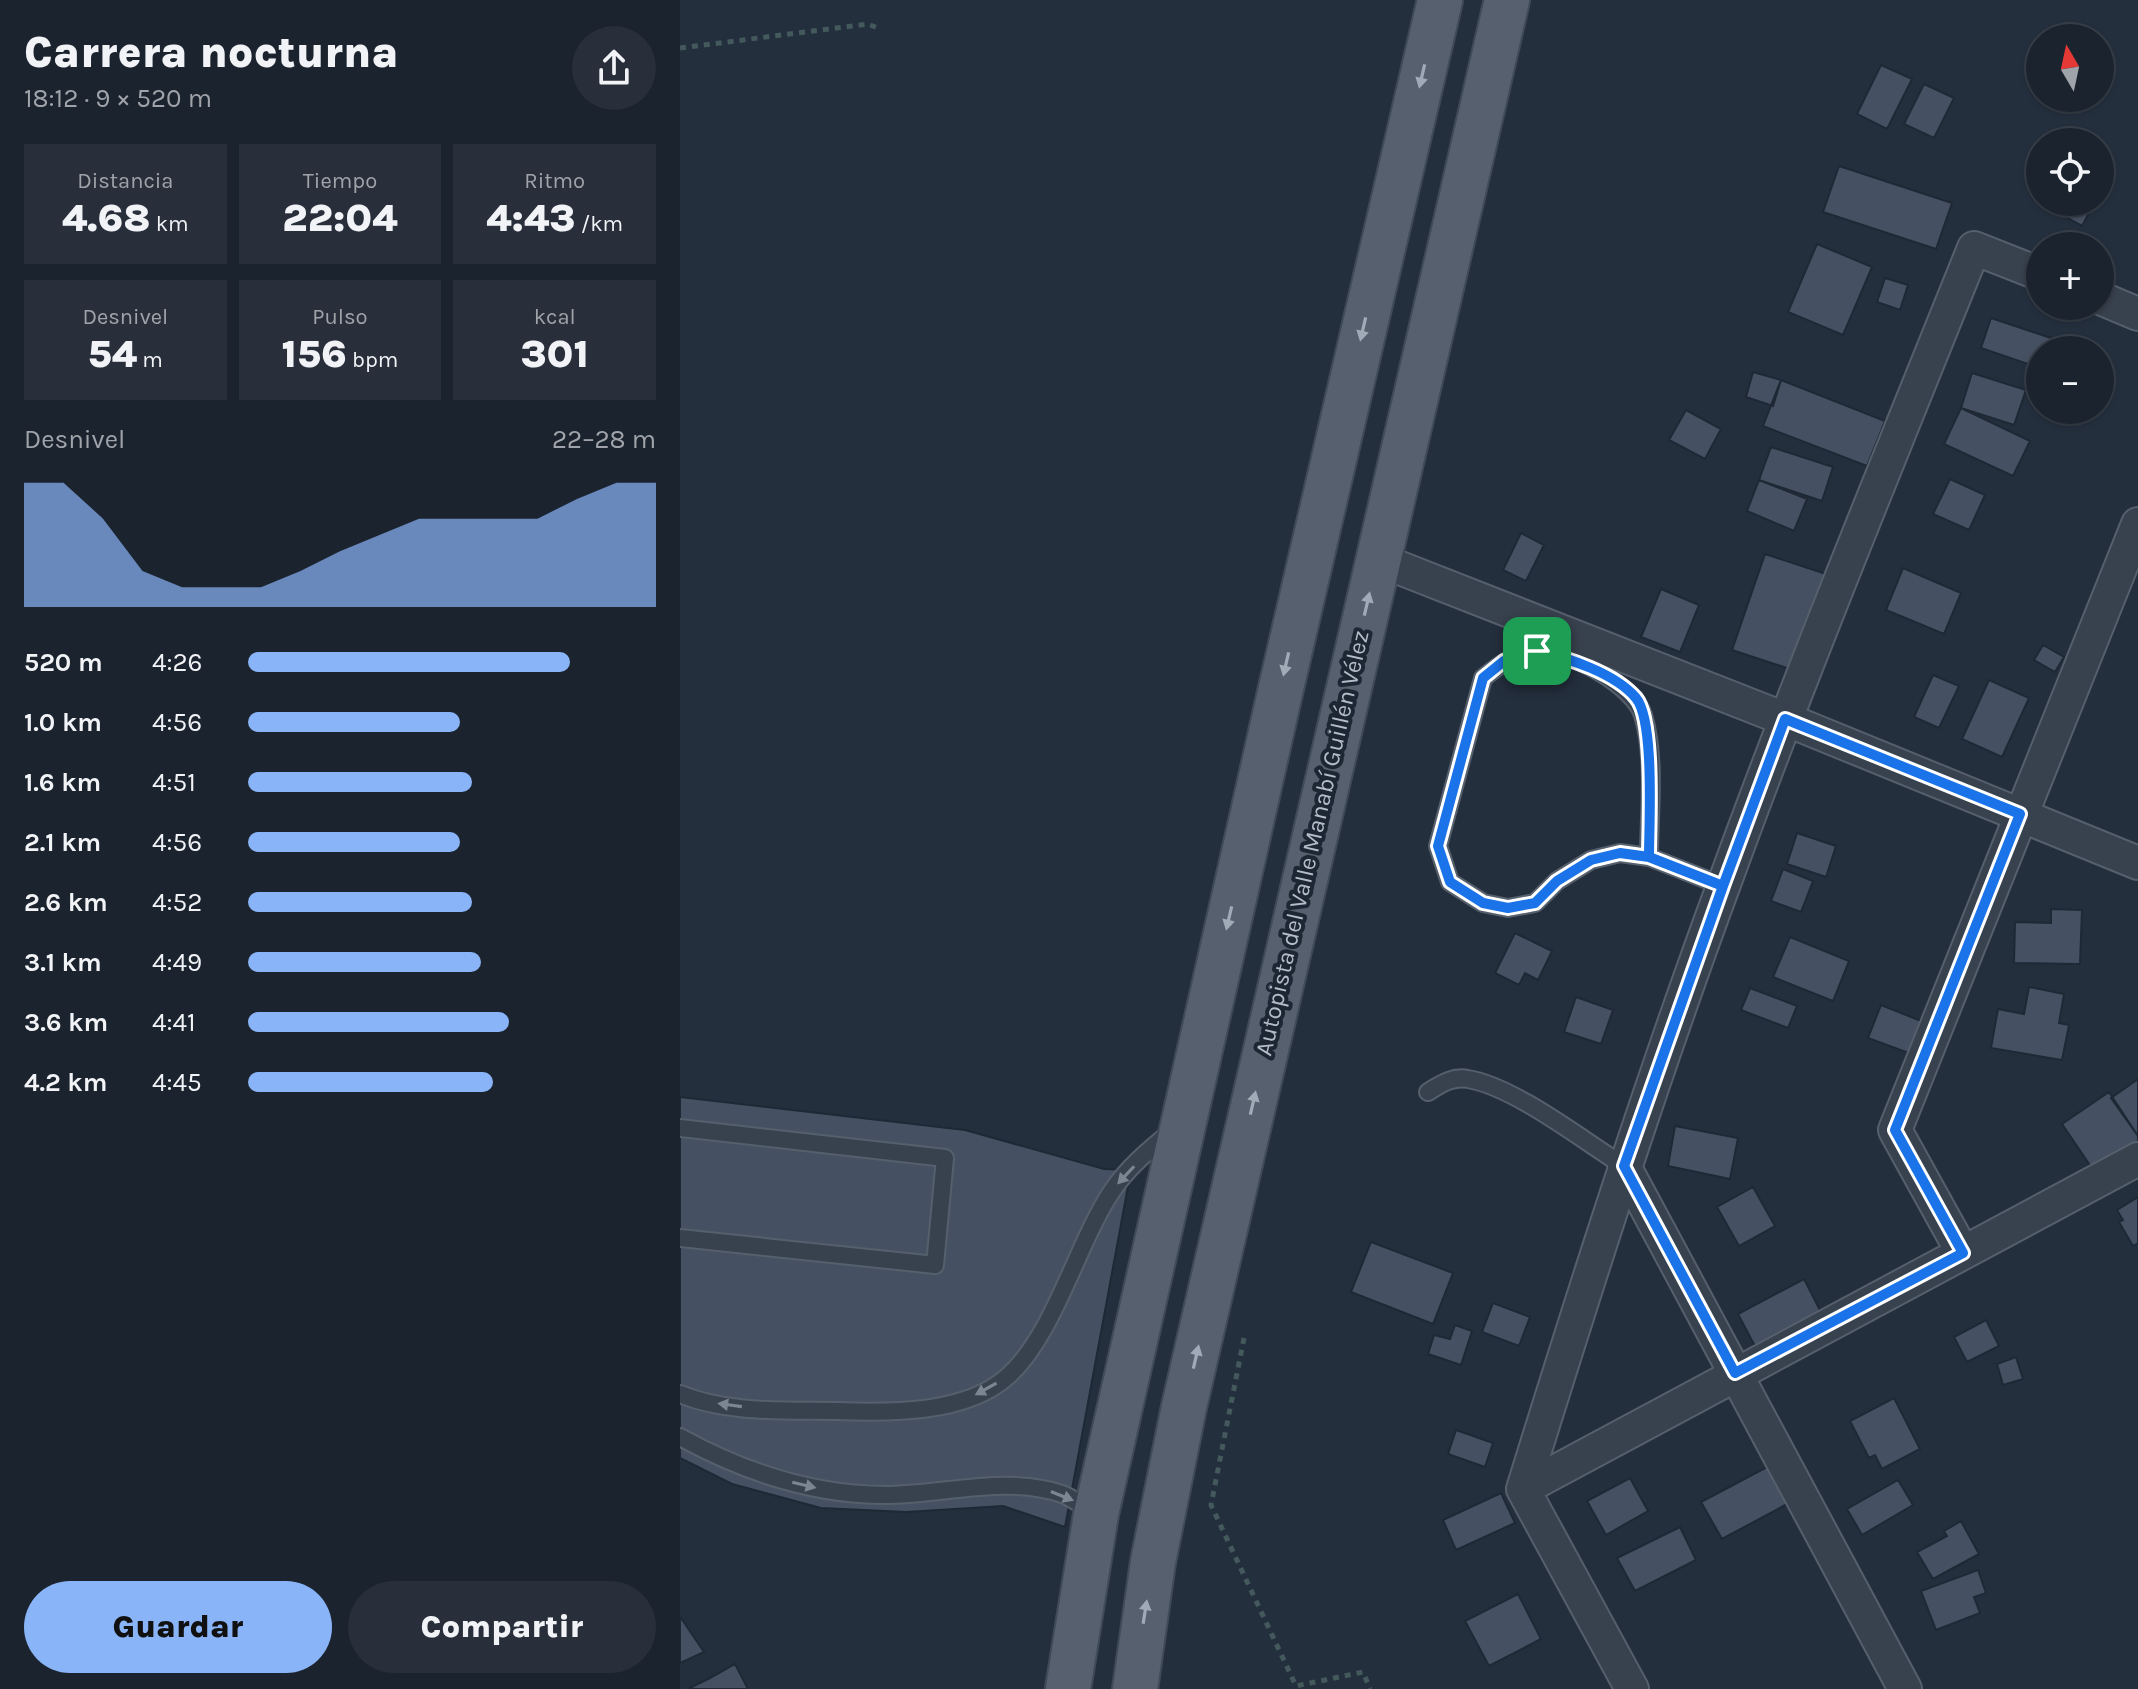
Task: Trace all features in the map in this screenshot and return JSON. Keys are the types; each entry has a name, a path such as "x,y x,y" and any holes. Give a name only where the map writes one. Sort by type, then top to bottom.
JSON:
{"main road":[{"path":"1068,1689 1096,1514 1440,0"},
{"name":"Autopista del Valle Manabí Guillén Vélez","path":"1135,1689 1153,1562 1184,1407 1507,0"}],"street":[{"path":"1632,1689 1523,1489 1624,1166 1723,886 1785,719 1974,248 2026,268"},
{"path":"2114,304 2138,314"},
{"path":"1963,1253 1895,1130 2138,524"},
{"path":"1377,559 1785,719 2138,863"},
{"path":"1523,1489 2138,1159"},
{"path":"1624,1166 1905,1689"}],"lane":[{"path":"1649,857 1649,775 1644,718 1636,698 1580,661 1537,651 1504,661 1483,678 1438,846 1450,882 1483,903 1508,908 1535,903 1557,881 1591,860 1620,853 1649,857 1723,886"},
{"path":"1428,1092 1446,1081 1466,1078 1501,1089 1624,1166"},
{"path":"680,1394 698,1401 755,1409 864,1412 940,1406 977,1395 1007,1377 1028,1354 1112,1190 1147,1151 1183,1122"},
{"path":"680,1128 945,1158 935,1265 680,1238"},
{"path":"680,1437 765,1476 824,1489 881,1495 1016,1486 1065,1495 1096,1514"}],"path":[{"path":"680,48 868,24 880,29"},
{"path":"1244,1338 1211,1505 1296,1686 1363,1672 1370,1689"}],"building":[{"path":"1881,65 1912,79 1887,129 1857,114"},
{"path":"1924,84 1954,98 1934,138 1904,124"},
{"path":"1839,166 1952,203 1936,249 1823,212"},
{"path":"2064,216 2087,216 2082,226"},
{"path":"1817,244 1872,267 1843,335 1788,312"},
{"path":"1885,278 1908,285 1900,310 1877,302"},
{"path":"1991,318 2045,336 2026,336 2026,363 1981,348"},
{"path":"1753,372 1781,380 1773,406 1746,397"},
{"path":"1972,373 2026,390 2014,425 1961,408"},
{"path":"1781,380 1885,421 1867,466 1763,426"},
{"path":"1961,408 2030,441 2013,476 1944,444"},
{"path":"1686,410 1721,429 1705,459 1669,440"},
{"path":"1771,447 1833,467 1822,501 1759,480"},
{"path":"1950,479 1985,495 1969,530 1933,514"},
{"path":"1759,480 1807,499 1794,531 1747,511"},
{"path":"1521,533 1544,545 1526,581 1503,570"},
{"path":"1765,554 1829,575 1796,671 1732,650"},
{"path":"1903,568 1961,593 1944,634 1886,610"},
{"path":"1661,589 1699,605 1680,652 1641,637"},
{"path":"2043,645 2064,657 2055,672 2034,660"},
{"path":"1933,675 1959,686 1939,728 1914,717"},
{"path":"1989,680 2029,698 2002,757 1962,739"},
{"path":"1797,833 1836,846 1826,877 1787,864"},
{"path":"1783,869 1813,881 1801,912 1771,901"},
{"path":"2051,909 2082,910 2080,964 2014,963 2015,922 2051,923"},
{"path":"1515,933 1552,951 1538,980 1525,973 1519,985 1495,973"},
{"path":"1790,937 1849,961 1833,1001 1773,977"},
{"path":"2029,987 2064,994 2059,1023 2069,1025 2062,1060 1991,1048 1998,1009 2024,1014"},
{"path":"1750,988 1797,1006 1788,1028 1741,1010"},
{"path":"1576,997 1613,1010 1601,1044 1564,1032"},
{"path":"1881,1005 1926,1023 1914,1055 1868,1038"},
{"path":"2138,1079 2138,1136 2111,1098"},
{"path":"2109,1092 2138,1136 2138,1150 2098,1177 2062,1124"},
{"path":"680,1097 965,1130 1104,1169 1131,1170 1065,1527 1003,1506 906,1512 821,1508 732,1484 680,1458"},
{"path":"1675,1126 1738,1138 1730,1179 1668,1166"},
{"path":"1753,1187 1775,1226 1739,1246 1717,1207"},
{"path":"2138,1197 2138,1243 2133,1246 2119,1222 2123,1220 2117,1210"},
{"path":"1371,1242 1453,1273 1433,1324 1351,1292"},
{"path":"1804,1279 1824,1318 1758,1352 1738,1314"},
{"path":"1493,1303 1530,1317 1519,1346 1482,1332"},
{"path":"1986,1320 1999,1346 1967,1362 1954,1337"},
{"path":"1455,1325 1472,1331 1461,1365 1428,1354 1434,1335 1450,1339"},
{"path":"2016,1357 2023,1379 2003,1385 1997,1364"},
{"path":"1894,1398 1920,1449 1882,1469 1875,1455 1869,1458 1850,1421"},
{"path":"1456,1430 1493,1443 1485,1467 1448,1454"},
{"path":"1769,1466 1789,1503 1722,1539 1701,1502"},
{"path":"1630,1478 1648,1511 1606,1535 1587,1501"},
{"path":"1898,1480 1913,1505 1862,1535 1847,1509"},
{"path":"1501,1493 1515,1523 1456,1550 1443,1520"},
{"path":"1961,1521 1979,1554 1933,1579 1917,1552 1947,1536 1944,1531"},
{"path":"1680,1527 1696,1560 1635,1591 1617,1558"},
{"path":"1978,1570 1986,1593 1974,1597 1980,1613 1936,1630 1921,1591"},
{"path":"1518,1594 1541,1639 1489,1666 1465,1621"},
{"path":"680,1619 704,1652 680,1663"},
{"path":"735,1664 748,1689 688,1689 710,1678"}],"route":[{"path":"1537,651 1504,661 1483,678 1438,846 1450,882 1483,903 1508,908 1535,903 1557,881 1591,860 1620,853 1649,857 1723,886 1624,1166 1735,1373 1963,1253 1895,1130 2020,814 1785,719 1723,886 1649,857 1649,775 1644,718 1636,698 1580,661 1537,651"}]}
